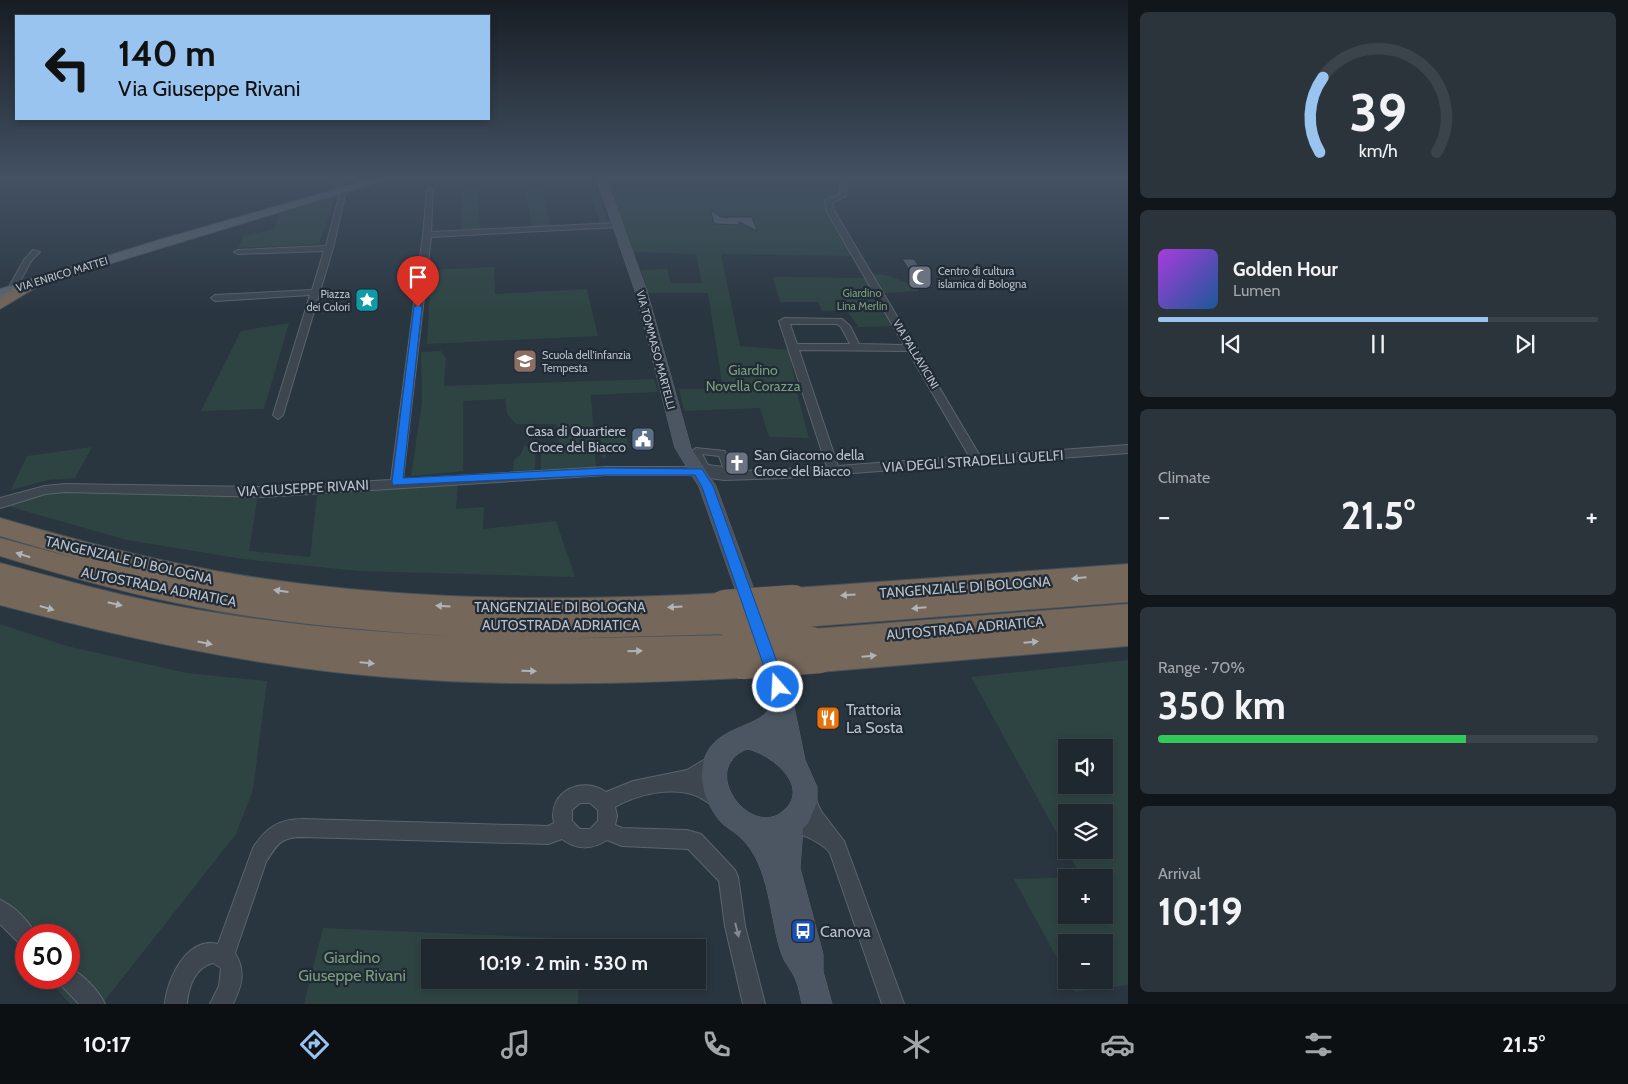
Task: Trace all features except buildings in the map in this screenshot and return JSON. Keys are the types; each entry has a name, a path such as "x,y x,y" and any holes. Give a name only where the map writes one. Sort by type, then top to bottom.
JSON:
{"highway":[{"path":"0,304 35,282"},
{"path":"0,519 69,542 82,551"},
{"name":"TANGENZIALE DI BOLOGNA","path":"0,527 82,551 203,579 296,593 377,602 527,609 644,608 732,634 816,650 1128,634"},
{"name":"AUTOSTRADA ADRIATICA","path":"0,548 83,572 202,597 370,619 434,624 590,627 732,634"},
{"name":"AUTOSTRADA ADRIATICA","path":"0,573 67,592 181,619 361,643 526,652 732,634 798,608 1128,591"},
{"name":"TANGENZIALE DI BOLOGNA","path":"798,608 1128,574"},
{"name":"TANGENZIALE DI BOLOGNA","path":"0,594 84,618 226,646 353,662 461,670 551,672 643,671 732,634"},
{"name":"AUTOSTRADA ADRIATICA","path":"816,650 1128,615"}],"main road":[{"name":"VIA ENRICO MATTEI","path":"0,291 14,285 232,223"},
{"name":"VIA TOMMASO MARTELLI","path":"616,225 641,291 683,448 707,486 778,687 794,763"},
{"name":"VIA ENRICO MATTEI","path":"0,291 124,254"},
{"path":"781,704 771,723 747,737 724,747 716,761 713,777 721,802 730,814 750,828 774,870 796,954 808,971 817,1004"},
{"path":"747,737 772,743 794,763 804,783 804,795 800,813 791,823 772,831 750,828"},
{"path":"791,823 787,868 810,954 808,971"}],"street":[{"path":"278,415 336,223"},
{"path":"397,482 428,223"},
{"name":"VIA PALLAVICINI","path":"838,223 978,461"},
{"path":"427,235 616,225"},
{"path":"238,252 329,248"},
{"name":"VIA ENRICO MATTEI","path":"14,285 28,260 36,252"},
{"path":"215,298 315,292"},
{"path":"834,471 784,321 839,321 845,326 856,348"},
{"path":"793,347 913,348"},
{"name":"VIA DEGLI STRADELLI GUELFI","path":"698,472 724,476 834,471 1128,449"},
{"name":"VIA GIUSEPPE RIVANI","path":"0,503 45,490 65,488 262,492 397,482 606,472 698,472"},
{"path":"604,803 634,789 677,782 698,776 716,761"},
{"path":"677,782 703,789 721,802"},
{"path":"584,791 592,793 604,803 608,817 604,829 597,836 583,840 577,838 566,828 563,811 571,797 584,791"},
{"path":"804,795 815,817 833,841 841,859 893,1004"},
{"path":"791,823 810,827 820,834 841,859"},
{"path":"223,956 233,936 260,851 272,836 283,830 303,828 548,835 566,828"},
{"path":"604,829 622,837 694,841 726,874 729,882 735,926 754,1004"},
{"path":"0,910 15,925"},
{"path":"175,1004 177,988 190,965 207,955 223,956 228,961 232,978 229,990 221,1004"},
{"path":"79,989 94,1004"}],"green space":[{"path":"276,223 327,223 319,244 238,248 244,236 274,229"},
{"path":"462,223 480,223 480,229 462,230"},
{"path":"531,223 549,223 550,226 532,227"},
{"name":"Giardino Novella Corazza","path":"620,223 837,223 853,256 721,254 740,346 789,350 797,393 809,438 769,437 760,408 684,411 679,389 723,389 708,293 648,293 641,270 667,269 671,283 702,283 696,254 631,252"},
{"path":"494,267 495,294 587,289 598,336 427,344 431,270"},
{"path":"870,273 886,275 916,286 919,291 883,293"},
{"name":"Giardino Lina Merlin","path":"773,277 871,278 900,326 859,327 846,310 822,311 818,302 780,302"},
{"path":"289,323 264,409 201,411 241,331"},
{"path":"441,351 446,358 444,386 654,379 658,392 591,395 596,467 541,470 541,449 543,447 559,445 557,424 516,424 507,414 505,399 463,401 463,471 411,476 422,403 421,352"},
{"path":"625,428 629,448 622,452 606,452 607,457 602,459 600,429"},
{"path":"524,446 536,447 535,470 513,471 514,460 521,454"},
{"path":"92,447 75,478 49,480 11,490 27,456"},
{"path":"458,484 456,509 484,507 483,529 556,521 575,577 358,571 243,559 127,540 7,506 49,492 92,490 189,496 258,495 249,551 310,557 317,495"},
{"path":"0,624 67,646 187,673 267,681 253,790 236,834 102,1004 70,1004 57,989 80,989 80,924 15,924 15,940 0,922"},
{"path":"1128,660 1128,985 1113,987 1113,934 1058,934 1058,960 1014,879 1058,878 1058,924 1113,924 1113,869 1077,869 1072,859 1113,859 1113,804 1058,804 1058,835 971,677"},
{"name":"Giardino Giuseppe Rivani","path":"323,928 579,939 421,939 421,989 579,989 578,1004 304,1004"},
{"path":"1074,989 1098,989 1075,992"}],"place":[{"name":"Centro di cultura islamica di Bologna","path":"920,277"},
{"name":"Piazza dei Colori","path":"367,300"},
{"name":"Scuola dell'infanzia Tempesta","path":"525,361"},
{"name":"Casa di Quartiere Croce del Biacco","path":"643,439"},
{"name":"San Giacomo della Croce del Biacco","path":"737,463"},
{"name":"Trattoria La Sosta","path":"828,718"},
{"name":"Canova","path":"803,931"}],"route":[{"path":"418,307 397,482 636,470 698,472 707,486 778,687"}]}
